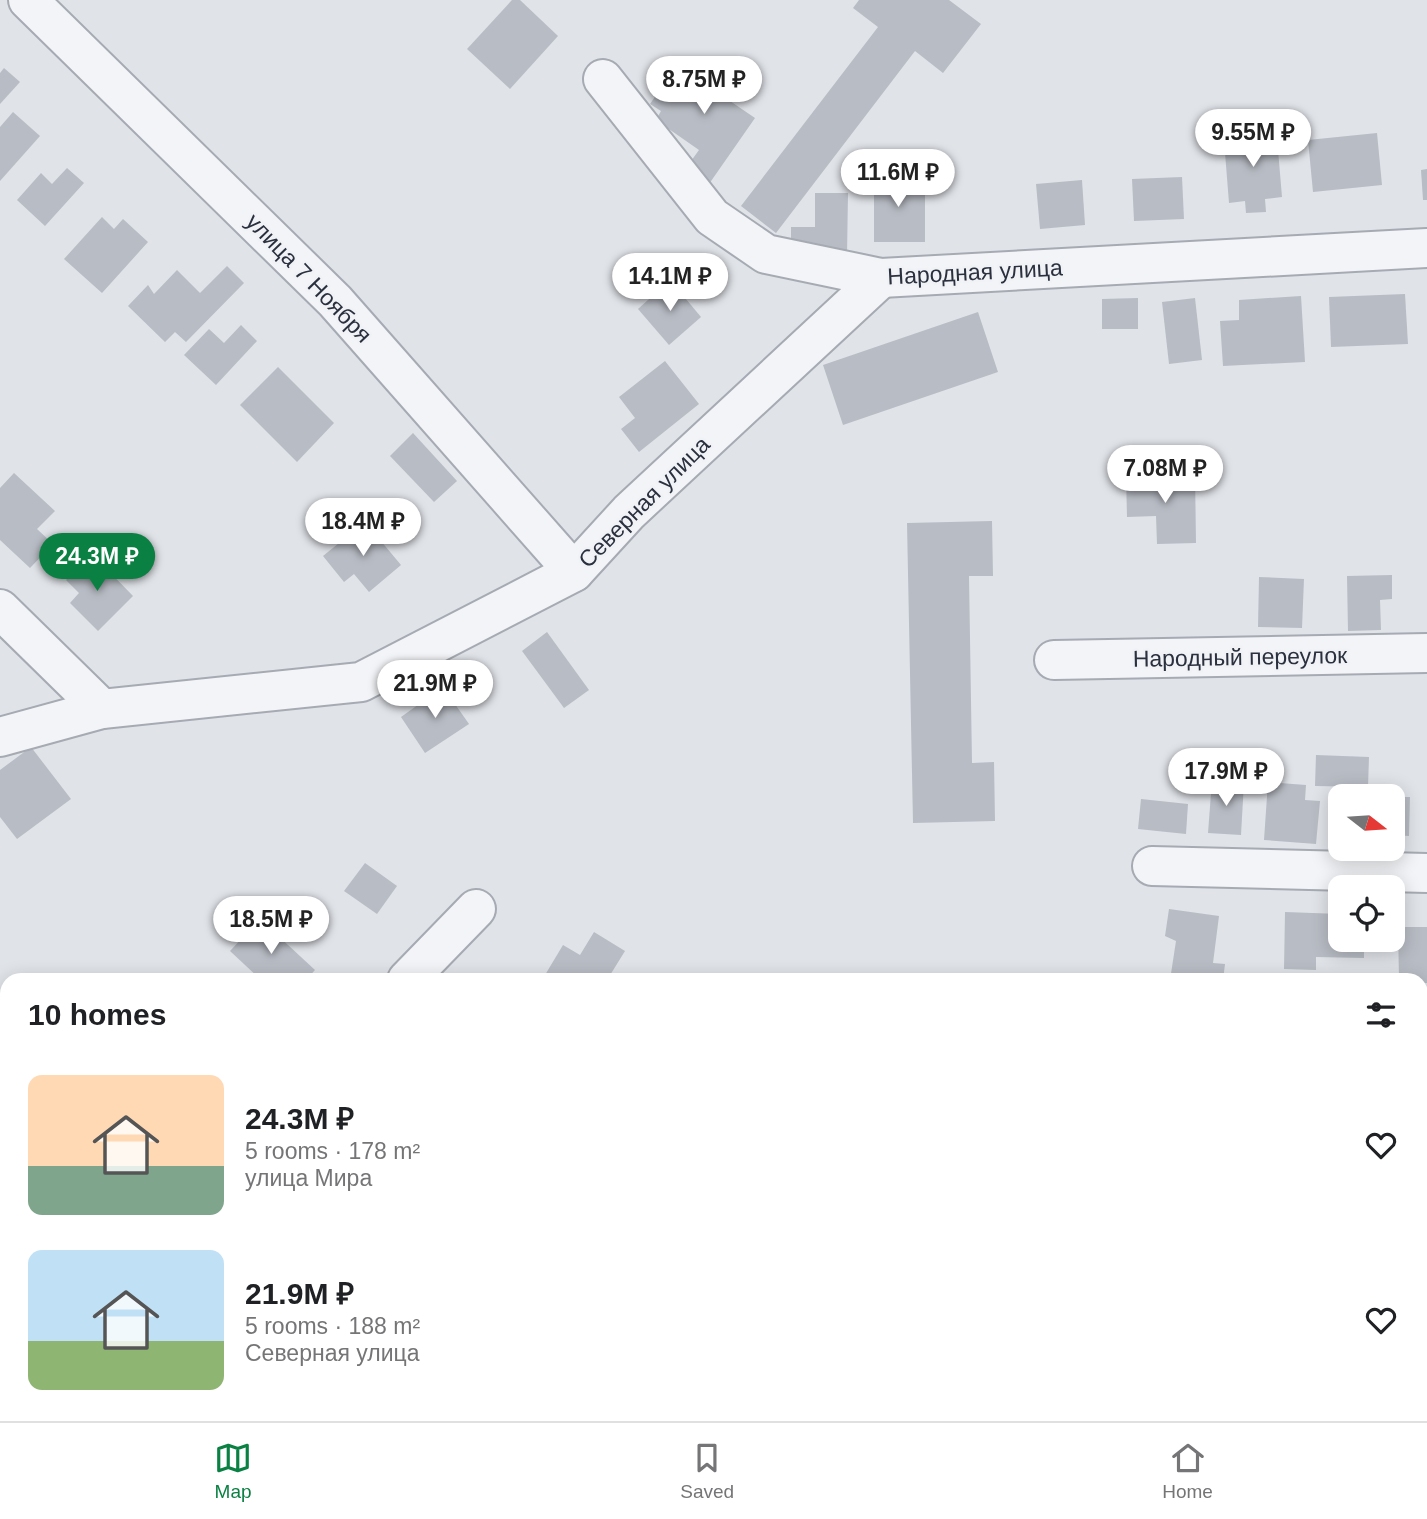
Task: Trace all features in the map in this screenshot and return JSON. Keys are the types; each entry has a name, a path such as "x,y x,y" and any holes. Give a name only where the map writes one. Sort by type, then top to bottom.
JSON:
{"street":[{"name":"улица 7 Ноября","path":"28,0 335,301 574,572"},
{"name":"Народная улица","path":"603,79 712,217 766,254 881,278 1427,248"},
{"name":"Северная улица","path":"0,737 102,709 361,682 574,572 629,512 881,278"},
{"path":"0,609 102,709"},
{"name":"Народный переулок","path":"1054,660 1427,653"},
{"path":"1152,866 1427,873"},
{"path":"414,973 476,909"}],"building":[{"path":"512,0 520,0 558,36 510,89 467,49"},
{"path":"859,0 949,0 981,24 943,73 915,51 776,233 741,206 878,27 853,8"},
{"path":"698,61 716,73 720,67 743,83 730,101 755,118 709,184 686,168 699,150 656,120 661,111 650,104 670,75 682,84"},
{"path":"4,68 20,82 0,104 0,73"},
{"path":"13,112 40,136 0,181 0,127"},
{"path":"1259,121 1261,140 1277,138 1282,197 1265,199 1266,212 1246,213 1245,201 1229,203 1224,140 1243,139 1242,122"},
{"path":"1377,133 1382,185 1313,192 1308,140"},
{"path":"67,168 84,183 45,226 17,200 41,173 52,184"},
{"path":"1427,169 1427,200 1423,200 1421,170"},
{"path":"874,171 903,171 903,187 925,187 925,242 874,242"},
{"path":"1182,177 1184,219 1134,221 1132,179"},
{"path":"1082,180 1085,225 1040,229 1036,184"},
{"path":"815,193 848,193 847,256 829,256 829,247 791,247 791,227 815,227"},
{"path":"102,217 114,229 123,219 148,242 102,293 64,259"},
{"path":"227,266 244,283 186,342 175,332 165,342 128,306 148,285 154,294 177,270 200,293"},
{"path":"670,280 701,317 669,345 638,309"},
{"path":"1405,294 1408,344 1331,347 1329,297"},
{"path":"1301,296 1305,362 1223,366 1220,321 1239,320 1239,300"},
{"path":"1138,298 1138,329 1102,329 1102,299"},
{"path":"1195,298 1202,360 1169,364 1162,302"},
{"path":"978,312 998,372 843,425 823,365"},
{"path":"241,325 257,341 216,385 184,355 209,329 224,343"},
{"path":"665,361 699,404 639,452 621,429 635,418 619,397"},
{"path":"278,367 334,423 297,462 240,405"},
{"path":"413,433 457,481 434,502 390,456"},
{"path":"14,473 55,511 37,529 53,544 30,568 0,540 0,488"},
{"path":"1195,474 1196,543 1157,544 1156,516 1127,517 1126,475"},
{"path":"992,521 993,576 969,576 972,763 994,762 995,821 913,823 907,523"},
{"path":"365,522 401,565 369,592 354,574 344,582 323,556"},
{"path":"92,554 133,596 98,631 70,603 79,593 66,580"},
{"path":"1392,575 1392,599 1380,600 1381,630 1348,631 1347,576"},
{"path":"1259,577 1304,579 1302,628 1258,627"},
{"path":"547,632 589,690 564,708 522,651"},
{"path":"443,687 469,724 425,753 401,717"},
{"path":"31,747 71,799 17,839 0,817 0,770"},
{"path":"1316,755 1369,757 1368,784 1315,786"},
{"path":"1212,780 1244,782 1241,835 1208,833"},
{"path":"1268,782 1306,785 1305,800 1320,801 1316,844 1264,840"},
{"path":"1405,797 1410,797 1409,836 1405,836"},
{"path":"1141,799 1188,804 1186,834 1138,829"},
{"path":"365,863 397,886 377,914 344,891"},
{"path":"1169,909 1219,916 1213,963 1225,964 1224,973 1171,973 1176,941 1165,936"},
{"path":"1285,912 1328,914 1328,952 1364,952 1364,958 1316,957 1316,970 1284,969"},
{"path":"260,919 315,970 312,973 254,973 230,951"},
{"path":"1405,927 1427,927 1427,973 1399,973 1398,952 1405,952"},
{"path":"594,932 625,951 611,973 546,973 563,945 580,955"}]}
